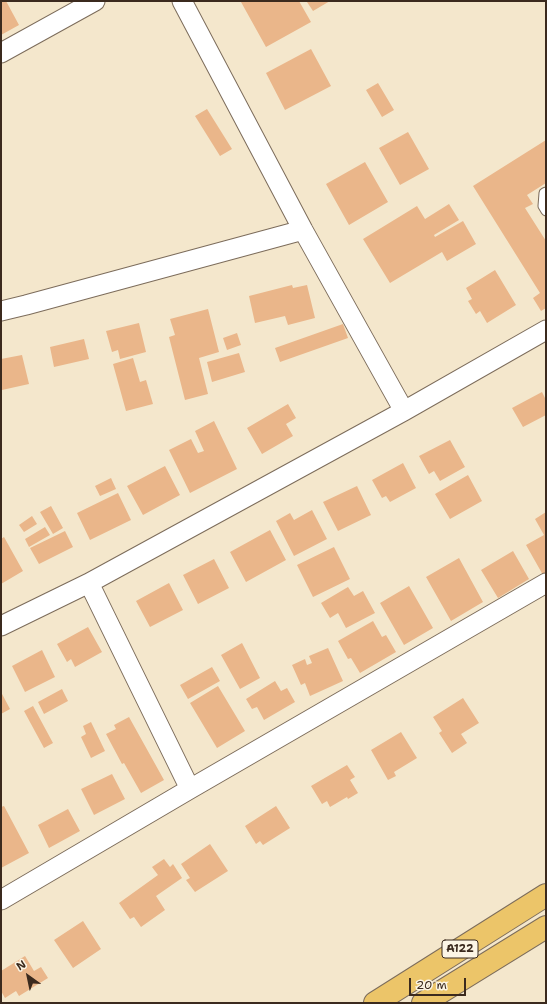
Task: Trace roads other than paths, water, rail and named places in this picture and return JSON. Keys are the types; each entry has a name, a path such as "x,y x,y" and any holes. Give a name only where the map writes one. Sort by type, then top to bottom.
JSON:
{"highway":[{"name":"A122","path":"375,1003 546,895"},
{"name":"A122","path":"423,1003 546,927"}],"street":[{"path":"1,53 95,1"},
{"path":"182,1 303,230 404,411"},
{"path":"1,310 26,305 303,230"},
{"path":"1,626 89,583 404,411 546,330"},
{"path":"89,583 190,788"},
{"path":"1,900 190,788 546,583"}],"lane":[{"path":"546,192 544,193 542,206 546,211"}]}
